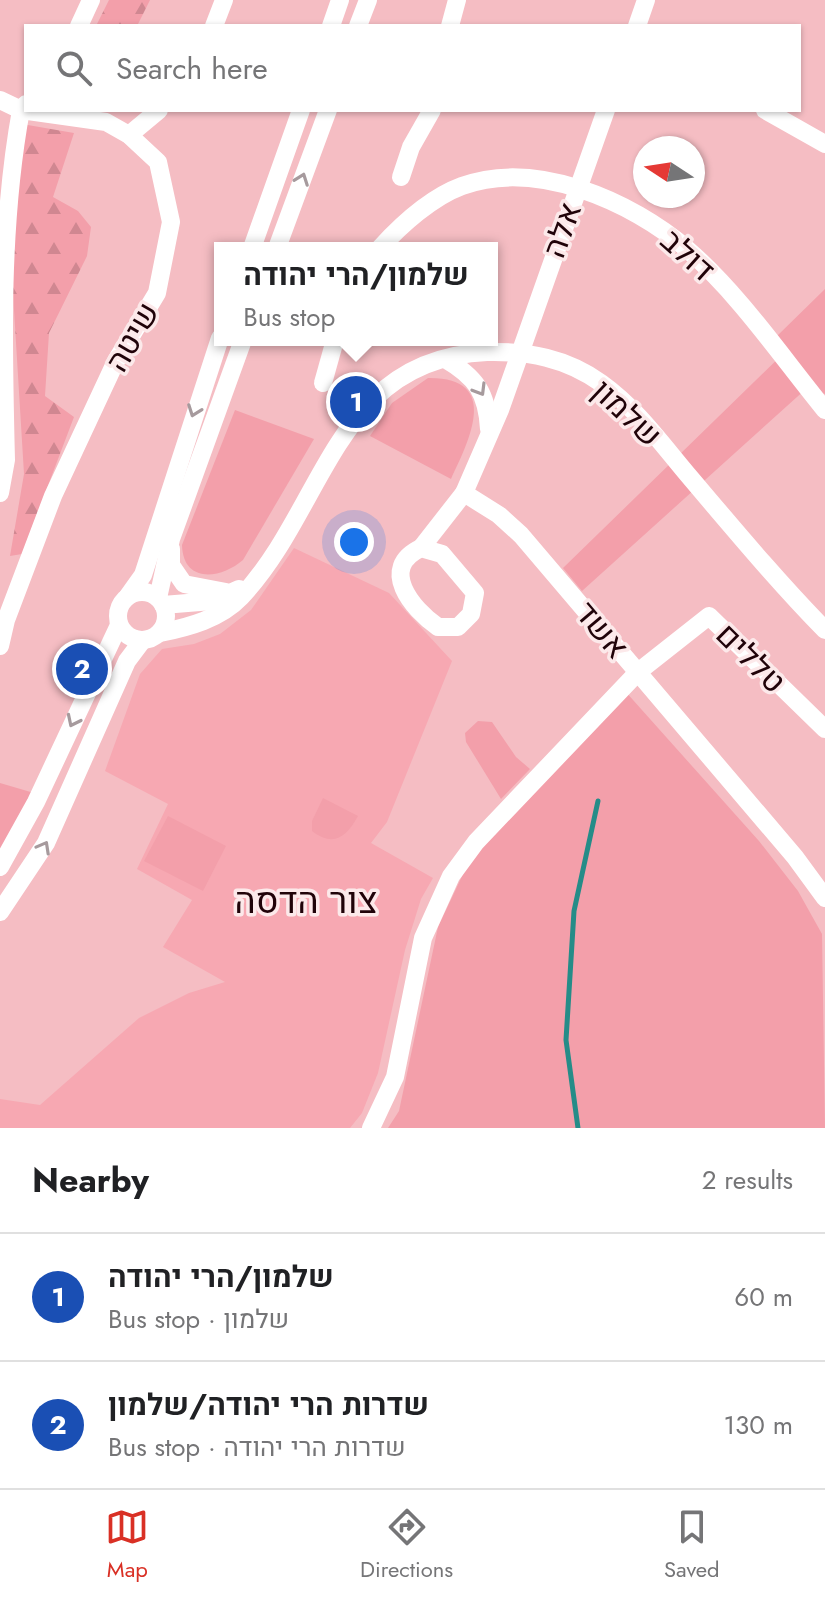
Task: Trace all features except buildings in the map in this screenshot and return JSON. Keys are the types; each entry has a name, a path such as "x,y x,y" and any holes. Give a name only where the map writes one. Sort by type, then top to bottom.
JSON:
{"street":[{"path":"80,24 91,0"},
{"path":"215,24 224,0"},
{"path":"332,24 340,0"},
{"path":"359,24 368,0"},
{"path":"451,24 457,0"},
{"path":"638,24 646,0"},
{"name":"שיטה","path":"0,100 23,107"},
{"path":"0,493 6,460 1,238 8,161 23,107"},
{"name":"שיטה","path":"0,646 6,620 53,496 116,361 157,293 171,222 158,162 129,135 106,122 51,112"},
{"path":"129,135 157,112"},
{"path":"254,242 300,112"},
{"path":"279,242 327,112"},
{"path":"401,177 411,147 431,112"},
{"name":"אלה","path":"519,351 605,112"},
{"path":"769,112 825,144"},
{"name":"דולב","path":"386,242 410,220 460,187 490,178 514,177 577,189 623,207 687,249 717,278 825,410"},
{"path":"0,867 36,802 119,625 118,609 143,575 217,346"},
{"path":"0,912 46,843 127,661 166,619 160,601 171,539 241,346"},
{"path":"323,383 333,346"},
{"path":"421,548 442,554 475,593 466,621 448,629 428,620 405,596 401,585 403,566 464,493 490,436 519,351"},
{"name":"שלמון","path":"151,637 203,622 240,598 265,566 338,444 373,396 417,367 445,359 519,351 550,357 577,369 599,382 632,409 786,590 825,630"},
{"path":"445,359 466,371 481,387 487,403 490,436"},
{"name":"אשד","path":"464,493 499,515 521,535 825,898"},
{"path":"441,522 442,554"},
{"path":"171,539 171,565 184,584 233,593"},
{"name":"שלמון","path":"160,601 194,605 233,593 265,566"},
{"path":"128,596 143,592 160,601"},
{"name":"טללים","path":"638,672 709,616 825,729"},
{"path":"119,625 128,637 151,637"},
{"path":"371,1128 395,1077 423,938 451,876 476,842 638,672"}],"shaded area":[{"path":"294,548 389,593 452,661 387,822 371,843 433,878 421,899 405,950 378,1073 362,1113 350,1128 0,1128 0,1099 40,1105 139,1018 189,993 225,982 163,947 192,900 137,869 168,804 105,771 140,674 162,649 194,644 220,634 251,610"}],"green space":[{"path":"109,0 150,0 138,24 97,24"},
{"path":"22,124 74,133 53,197 78,211 91,227 87,256 49,333 45,396 74,417 22,554 10,556 24,474 11,261"},
{"path":"825,289 825,394 807,388 582,591 563,568 788,349 777,336"},
{"path":"428,378 451,380 465,388 472,399 474,413 471,429 451,479 370,436 392,403"},
{"path":"235,410 314,439 243,560 224,571 205,574 189,566 182,545"},
{"path":"625,691 759,841 798,891 822,934 825,1128 388,1128 399,1111 438,927 472,855"},
{"path":"478,721 492,722 516,757 530,769 501,799 466,742 465,733"},
{"path":"0,783 34,793 0,854"},
{"path":"323,798 358,816 349,830 338,838 326,838 312,831 312,821"},
{"path":"168,816 226,846 203,891 144,861"}],"waterway":[{"path":"578,1128 566,1040 574,911 598,801"}],"place":[{"name":"שלמון/הרי יהודה","path":"356,402"},
{"name":"שדרות הרי יהודה/שלמון","path":"82,669"}],"district":[{"name":"צור הדסה","path":"306,900"}]}
